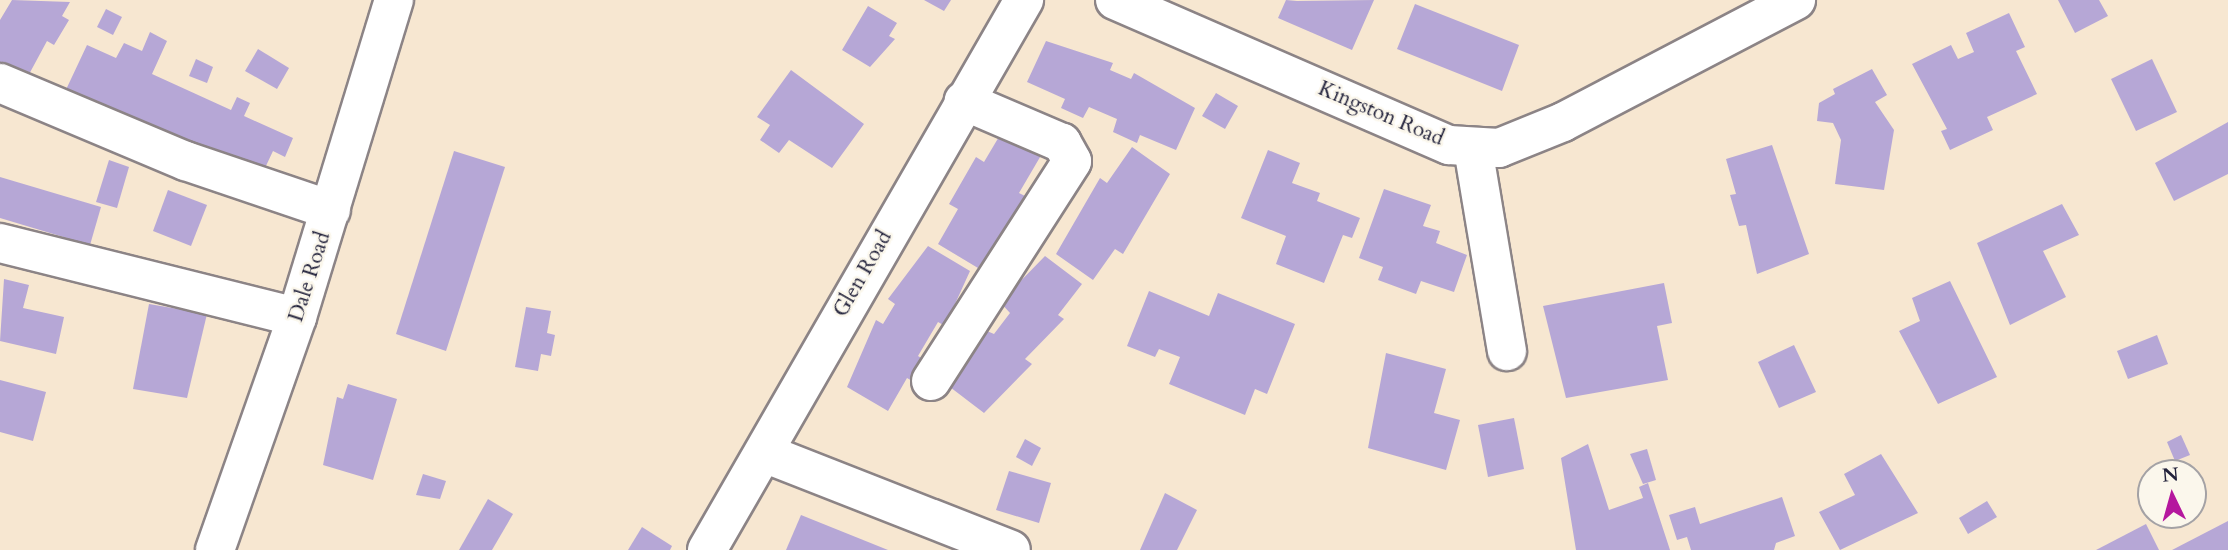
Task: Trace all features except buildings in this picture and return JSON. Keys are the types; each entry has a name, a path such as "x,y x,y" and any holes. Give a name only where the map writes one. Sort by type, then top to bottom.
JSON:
{"street":[{"name":"Dale Road","path":"215,550 297,317 394,0"},
{"name":"Glen Road","path":"706,550 1024,0"},
{"name":"Kingston Road","path":"1115,0 1408,128 1473,148 1525,139 1796,0"},
{"path":"0,83 186,161 331,210"},
{"path":"931,381 1072,161 1062,143 964,101"},
{"path":"1473,148 1507,351"},
{"path":"0,243 297,317"},
{"path":"764,453 1011,550"}]}
